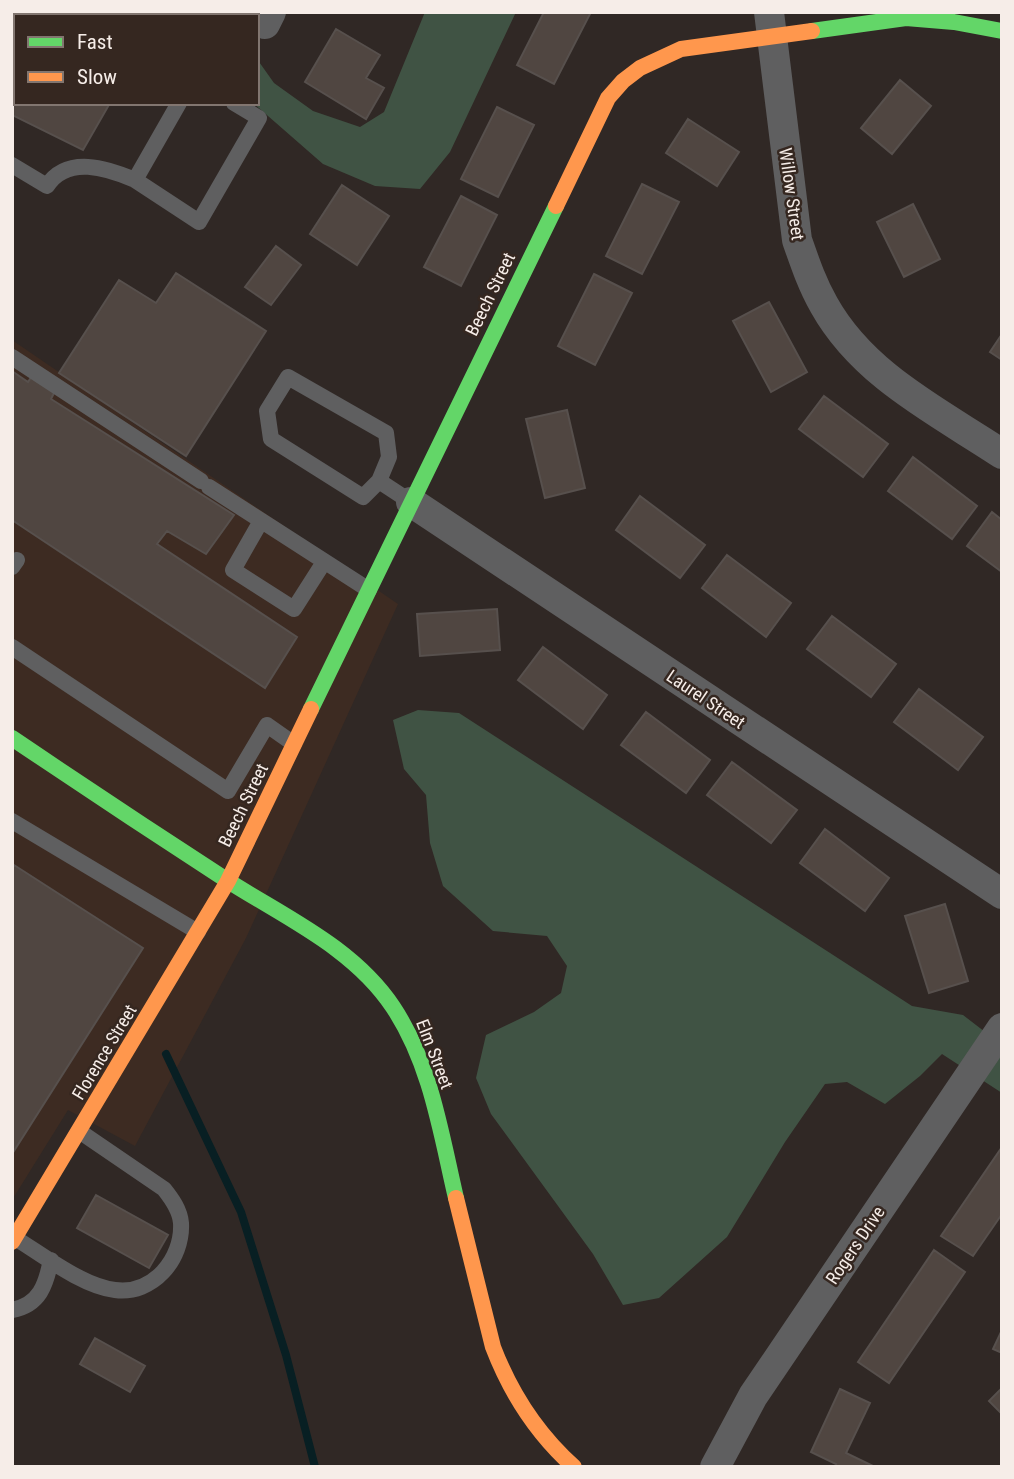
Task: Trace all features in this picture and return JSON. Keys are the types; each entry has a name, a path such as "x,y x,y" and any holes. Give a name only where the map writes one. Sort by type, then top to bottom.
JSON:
{"street":[{"name":"Beech Street","path":"228,881 608,98 632,73 664,55 771,24 941,19 1002,31"},
{"name":"Willow Street","path":"771,24 797,240 808,274 824,306 845,336 869,362 911,397 1002,454"},
{"name":"Laurel Street","path":"411,502 1002,894"},
{"name":"Elm Street","path":"12,738 353,962 378,987 399,1016 416,1048 428,1082 493,1347 505,1381 522,1412 544,1440 574,1467"},
{"name":"Florence Street","path":"13,1240 228,881"},
{"name":"Rogers Drive","path":"715,1467 753,1395 1002,1028"}],"lane":[{"path":"135,180 178,105"},
{"path":"12,164 47,186 54,175 74,167 108,168 135,180 199,222 259,118 237,105"},
{"path":"12,357 369,590"},
{"path":"288,376 386,433 389,457 379,481 363,496 271,439 267,411 288,376"},
{"path":"379,481 411,502"},
{"path":"261,521 233,570 294,609 324,562"},
{"path":"12,647 228,791 267,725 294,744"},
{"path":"12,821 198,932"},
{"path":"13,1240 89,1282 116,1291 141,1287 159,1278 172,1263 179,1246 181,1222 174,1202 164,1189 79,1131"},
{"path":"12,1310 22,1308 37,1299 46,1283 51,1260"}],"shaded area":[{"path":"12,340 398,604 246,938 135,1146 68,1110 12,1200"}],"green space":[{"path":"425,12 516,12 450,152 420,189 375,186 323,164 255,105 259,105 259,62 274,83 313,111 360,127 384,112"},
{"path":"418,710 459,713 912,1006 963,1015 1002,1045 1002,1093 942,1054 885,1104 847,1082 825,1084 785,1142 727,1237 659,1298 623,1305 593,1254 491,1114 476,1078 486,1035 534,1012 561,993 567,966 547,936 493,931 443,886 430,843 426,795 404,769 393,720"}],"building":[{"path":"12,12 26,12 29,14 14,14 14,105 109,105 83,150 12,115"},
{"path":"544,12 591,12 554,84 517,65"},
{"path":"336,29 380,55 366,78 384,88 366,119 305,82"},
{"path":"900,80 931,106 892,154 861,128"},
{"path":"497,107 534,125 498,197 461,179"},
{"path":"688,119 739,152 717,186 666,153"},
{"path":"642,184 679,202 642,274 606,256"},
{"path":"342,185 389,216 357,265 310,234"},
{"path":"461,196 497,215 461,286 424,267"},
{"path":"913,204 940,259 904,277 877,222"},
{"path":"276,246 301,265 271,305 245,287"},
{"path":"176,273 266,331 186,456 59,373 119,280 156,303"},
{"path":"594,274 632,293 595,365 558,346"},
{"path":"769,302 807,372 771,392 733,321"},
{"path":"1002,334 1002,360 990,352"},
{"path":"12,371 28,382 32,376 55,391 51,399 234,515 206,554 167,531 157,544 297,637 265,688 12,520"},
{"path":"824,396 888,444 863,477 799,429"},
{"path":"567,410 585,488 545,498 526,419"},
{"path":"913,457 977,506 952,539 888,491"},
{"path":"640,496 705,545 680,578 616,530"},
{"path":"992,512 1002,520 1002,572 967,546"},
{"path":"727,555 791,603 766,637 702,588"},
{"path":"497,609 500,650 420,656 417,614"},
{"path":"832,616 896,664 871,697 807,649"},
{"path":"543,647 607,695 583,729 518,680"},
{"path":"919,689 983,737 958,770 894,722"},
{"path":"646,712 710,760 686,793 621,745"},
{"path":"732,762 797,810 771,843 707,795"},
{"path":"825,829 889,878 865,911 800,863"},
{"path":"14,865 143,948 12,1154 12,869"},
{"path":"945,904 968,981 929,993 905,916"},
{"path":"1002,1147 1002,1214 973,1256 941,1236"},
{"path":"96,1195 168,1235 149,1268 77,1228"},
{"path":"934,1250 965,1272 889,1383 858,1362"},
{"path":"1002,1330 1002,1353 993,1349"},
{"path":"95,1338 145,1366 130,1392 80,1364"},
{"path":"1002,1388 1002,1414 989,1401"},
{"path":"840,1389 870,1403 846,1453 875,1467 835,1467 836,1464 811,1452"}],"waterway":[{"path":"166,1054 241,1212 286,1355 315,1467"}],"traffic: fast":[{"path":"812,31 906,18 954,22 1002,31"},
{"path":"311,709 556,206"},
{"path":"12,738 225,879 316,935 338,950 377,986 406,1029 426,1076 456,1198"}],"traffic: slow":[{"path":"556,206 608,98 623,81 640,68 681,49 812,31"},
{"path":"12,1242 228,881 311,709"},
{"path":"456,1198 493,1347 500,1364 536,1426 574,1467"}]}
